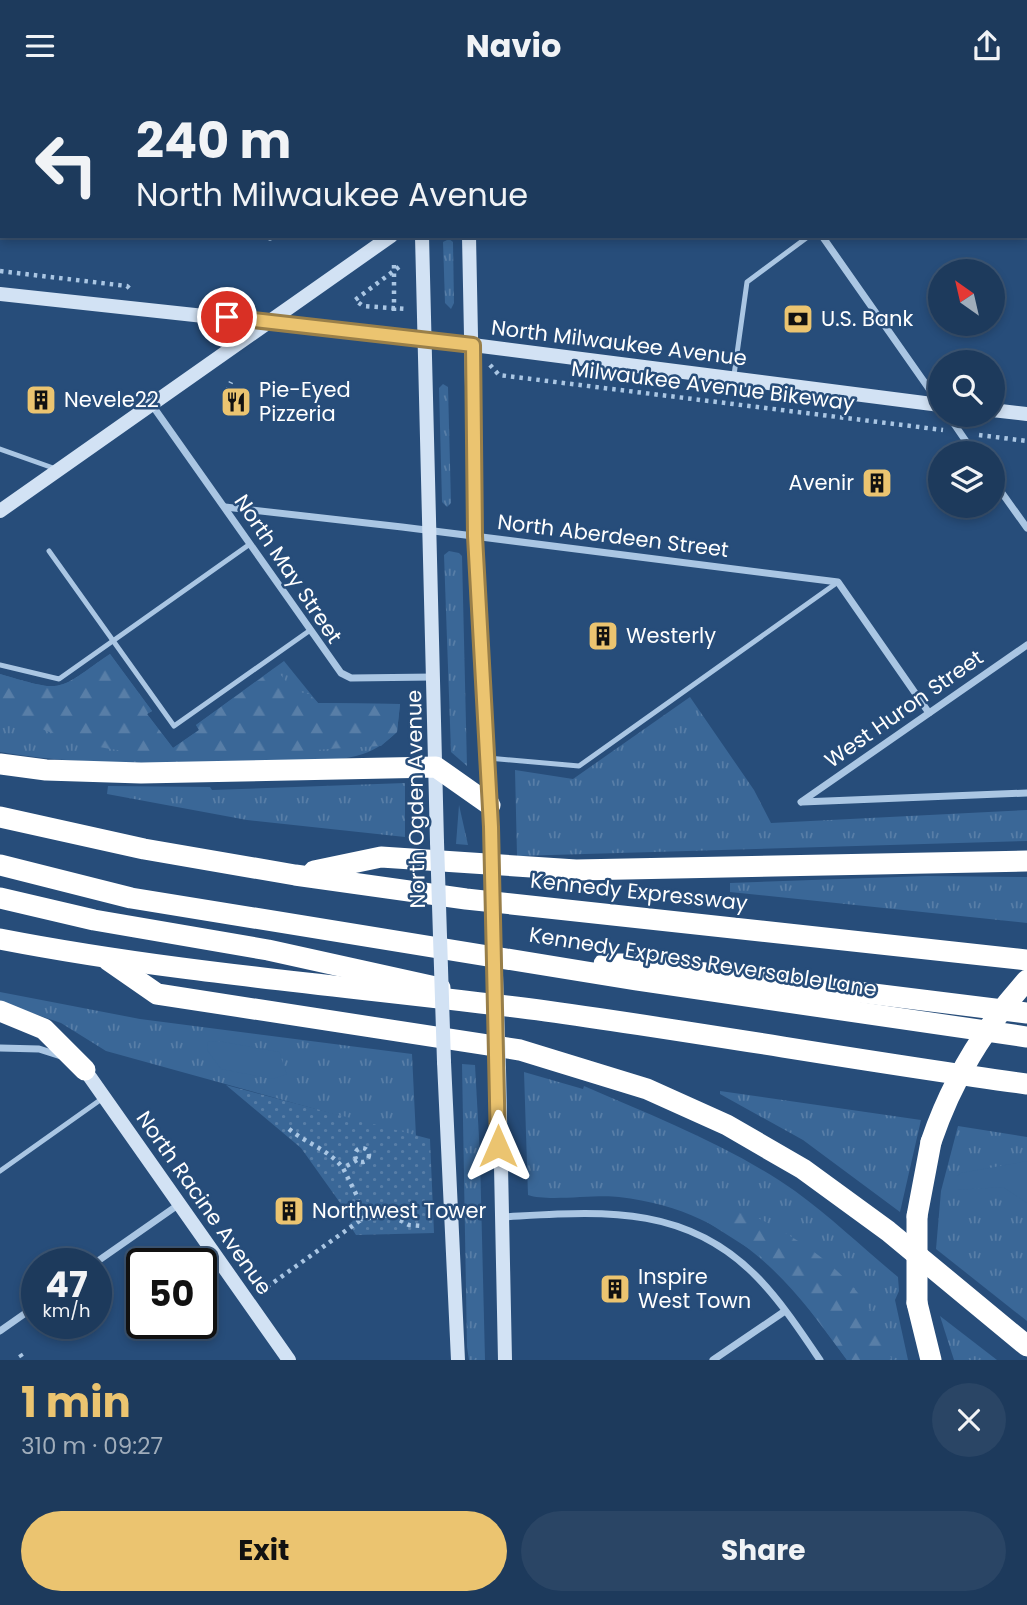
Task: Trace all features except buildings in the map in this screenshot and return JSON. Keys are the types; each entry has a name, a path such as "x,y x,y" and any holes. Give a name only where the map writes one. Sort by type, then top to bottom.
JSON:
{"highway":[{"path":"0,764 46,771 141,773 436,767 490,805"},
{"name":"Kennedy Expressway","path":"0,817 144,849 295,875 466,899 1027,960"},
{"path":"295,875 381,857 576,870 1027,860"},
{"name":"Kennedy Express Reversable Lane","path":"0,865 131,898 559,965 636,980 1027,1037"},
{"path":"0,898 94,921 268,950 544,1011"},
{"path":"0,939 103,957 351,990 544,1011 1027,1084"},
{"path":"103,957 157,994 520,1050 648,1089 727,1125 803,1168 888,1231 1027,1346"},
{"path":"559,965 633,964 1027,1013"},
{"path":"930,1360 917,1303 917,1216 931,1142 955,1081 971,1052 1027,980"},
{"path":"0,1011 44,1029 85,1070"}],"main road":[{"path":"0,511 388,238"},
{"name":"North Ogden Avenue","path":"422,238 444,1062 458,1360"},
{"path":"469,238 475,536 492,850 505,1360"},
{"name":"North Milwaukee Avenue","path":"0,294 473,345 928,403"},
{"path":"1005,411 1027,414"},
{"name":"North Racine Avenue","path":"85,1070 289,1360"}],"street":[{"path":"823,238 928,387"},
{"name":"North May Street","path":"152,405 333,665 351,678 435,677"},
{"path":"1005,498 1027,529"},
{"name":"North Aberdeen Street","path":"225,507 838,582"},
{"path":"838,582 929,713"},
{"name":"West Huron Street","path":"1027,645 802,802 1027,793"},
{"path":"0,1048 38,1049 69,1058 85,1070"},
{"path":"112,1251 178,1205"},
{"path":"500,1217 611,1213 644,1216 685,1228 734,1256 759,1279 820,1360"},
{"path":"713,1360 785,1311"},
{"path":"0,1331 21,1316"}],"lane":[{"path":"734,379 747,282 806,238"},
{"path":"0,449 59,470"},
{"path":"0,665 59,679 250,544"},
{"path":"49,551 174,726 309,631"},
{"path":"485,758 579,766 838,582"},
{"path":"0,1171 104,1098"}],"path":[{"path":"394,316 392,304 396,268 355,300 363,306 392,304 406,309"},
{"path":"0,271 115,285"},
{"name":"Milwaukee Avenue Bikeway","path":"497,373 925,428"},
{"path":"227,391 231,382"},
{"path":"987,436 1027,441"},
{"path":"289,1129 335,1158 357,1196 362,1219"},
{"path":"343,1168 356,1160"},
{"path":"267,1287 362,1219 390,1215 409,1225 423,1226"},
{"path":"20,1354 24,1360"}],"green space":[{"path":"449,239 453,242 454,303 451,309 445,303 443,242"},
{"path":"443,384 448,387 451,503 447,507 442,502 439,388"},
{"path":"449,551 462,556 467,766 451,752 444,555"},
{"path":"110,654 152,711 147,714 173,748 199,730 196,725 284,661 318,703 400,704 397,732 378,747 362,754 315,762 122,763 61,760 0,752 0,674 37,684 59,685 79,676"},
{"path":"110,654 152,711 147,714 173,748 199,730 196,725 275,668 294,691 309,694 318,703 400,704 397,732 381,746 237,754 163,754 82,743 22,720 0,708 0,674 37,684 59,685 79,676"},
{"path":"690,697 754,790 771,823 1027,810 1027,841 517,856 515,770 573,779"},
{"path":"405,783 405,837 247,820 107,794 108,786 210,787 212,790"},
{"path":"459,805 468,845 456,844"},
{"path":"926,876 1027,877 1027,923 730,892 730,883"},
{"path":"0,992 140,1019 412,1054 416,1137 106,1051 61,1023 0,1002"},
{"path":"218,1041 279,1052 287,1074 272,1079 221,1069 207,1050 208,1042"},
{"path":"462,1064 475,1065 485,1360 469,1360 467,1347"},
{"path":"524,1072 583,1089 584,1086 665,1121 745,1160 795,1191 898,1277 899,1291 895,1300 908,1360 847,1360 801,1300 777,1274 752,1251 693,1216 658,1204 619,1197 547,1198 528,1195"},
{"path":"226,1085 430,1139 434,1233 356,1235 349,1224 353,1221 301,1148"},
{"path":"720,1091 921,1120 900,1212 803,1140 720,1094"},
{"path":"958,1126 1027,1137 1027,1321 936,1249 941,1191"},
{"path":"1027,1161 1027,1203 1003,1187 957,1190 957,1176 961,1173"},
{"path":"731,1205 809,1248 843,1277 871,1311 892,1360 847,1360 794,1289 759,1255 707,1222 719,1208"},
{"path":"940,1316 997,1360 954,1360"}],"place":[{"name":"U.S. Bank","path":"798,319"},
{"name":"Nevele22","path":"41,400"},
{"name":"Pie-Eyed Pizzeria","path":"236,402"},
{"name":"Avenir","path":"877,483"},
{"name":"Westerly","path":"603,636"},
{"name":"Northwest Tower","path":"289,1211"},
{"name":"Inspire West Town","path":"615,1289"}],"route":[{"path":"227,317 473,345 475,536 485,758 491,827 499,1069 498,1146"}]}
